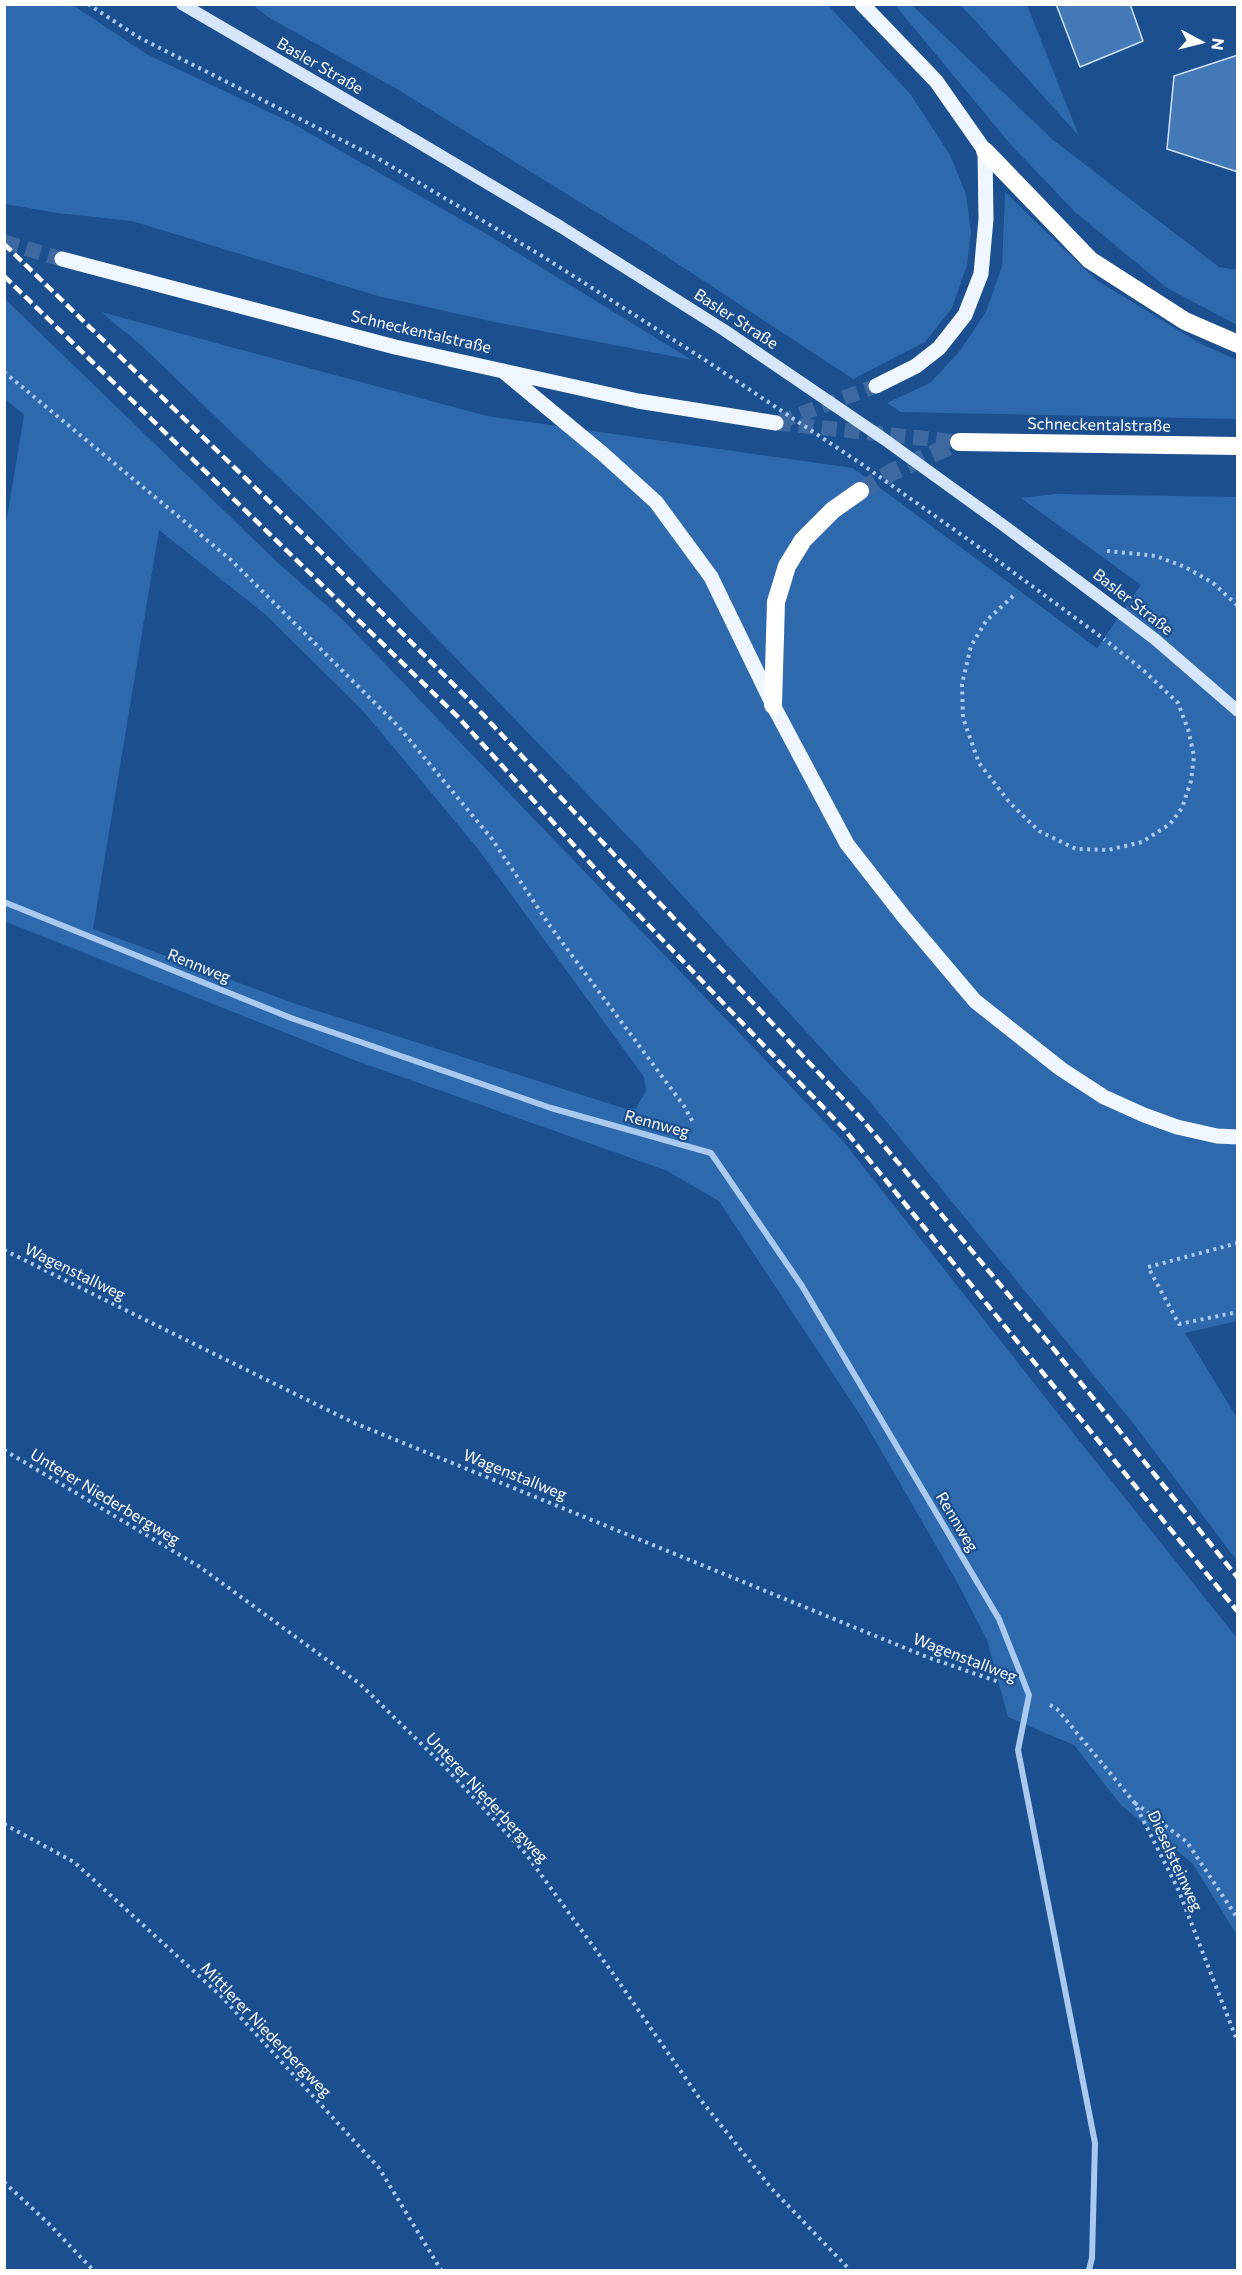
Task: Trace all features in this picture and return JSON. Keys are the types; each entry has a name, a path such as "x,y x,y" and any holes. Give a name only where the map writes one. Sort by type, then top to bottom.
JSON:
{"highway":[{"path":"985,151 1090,260 1185,321 1238,344"},
{"name":"Schneckentalstraße","path":"959,442 1238,446"},
{"path":"773,705 776,602 787,566 803,540 834,510 860,491"}],"main road":[{"name":"Basler Straße","path":"183,4 561,227 724,330 893,445 1003,525 1156,640 1238,711"},
{"path":"862,4 936,81 985,151 986,219 981,274 965,315 939,348 916,366 876,386"},
{"name":"Schneckentalstraße","path":"62,260 395,347 638,401 776,423"},
{"path":"503,371 656,501 711,577 773,705 847,844 904,917 975,1001 1061,1069 1104,1097 1177,1127 1217,1136 1238,1137"}],"street":[{"name":"Rennweg","path":"4,902 291,1018 551,1108 711,1153 801,1286 999,1619 1029,1695"},
{"path":"1029,1695 1018,1750 1095,2143 1092,2258 1089,2271"}],"path":[{"path":"88,4 138,37 379,159 542,256 702,358 869,470 1104,639 1143,670 1178,703 1188,729 1194,756 1191,781 1182,808 1170,824 1142,842 1108,850 1076,849 1039,831 1010,803 979,763 963,718 963,684 971,646 986,621 1013,596"},
{"path":"4,372 231,560 398,726 492,839 550,926 684,1106"},
{"path":"1107,551 1156,556 1185,567 1213,583 1238,606"},
{"path":"1238,1243 1148,1267 1179,1324 1238,1312"},
{"name":"Wagenstallweg","path":"4,1250 352,1422 927,1657 987,1676 1058,1708 1134,1802"},
{"name":"Unterer Niederbergweg","path":"4,1450 200,1567 360,1684 446,1768 526,1854 700,2099 772,2189 850,2271"},
{"name":"Dieselsteinweg","path":"1134,1802 1187,1842 1238,1919"},
{"name":"Dieselsteinweg","path":"1134,1802 1178,1889 1238,2043"},
{"name":"Mittlerer Niederbergweg","path":"4,1824 74,1862 221,1996 379,2168 441,2271"},
{"path":"4,2182 48,2223 93,2271"}],"shaded area":[{"path":"4,5 73,5 148,55 290,122 490,236 692,360 490,321 378,296 132,221 57,213 5,204"},
{"path":"253,5 828,5 911,95 950,155 966,194 971,233 967,265 952,308 925,342 853,379 646,243 397,89 268,17"},
{"path":"895,5 912,5 1053,140 1219,267 1237,270 1237,325 1167,288 1075,212 1011,145"},
{"path":"960,5 1027,5 1079,136 972,17"},
{"path":"1005,192 1095,279 1199,343 1237,360 1237,419 901,412 887,403 930,383 959,352 986,312 1002,266"},
{"path":"5,299 278,563 340,617 843,1141 1237,1638 1237,1935 1192,1863 1121,1805 1074,1745 1008,1717 987,1640 957,1582 864,1421 719,1201 665,1170 354,1060 4,921 4,535 24,415 5,399","holes":["159,530 266,615 362,710 478,849 644,1077 646,1091 636,1108 626,1109 296,1004 93,929"]},
{"path":"101,312 487,416 853,468 1097,648 1141,585 1021,498 1054,494 1237,497 1237,1321 1185,1333 1237,1418 1237,1561 1133,1423 872,1104 640,849 321,518 142,346"}],"building":[{"path":"1056,4 1130,4 1143,41 1080,67"},
{"path":"1238,55 1238,172 1167,149 1174,76"}],"tunnel":[{"path":"4,242 62,259"},
{"path":"779,422 876,386"},
{"path":"776,423 959,442"},
{"path":"860,491 892,472 959,442"}],"railway":[{"path":"4,244 305,536 473,704 860,1117 1048,1342 1238,1578"},
{"path":"4,276 459,718 608,883 844,1129 1238,1612"}]}
